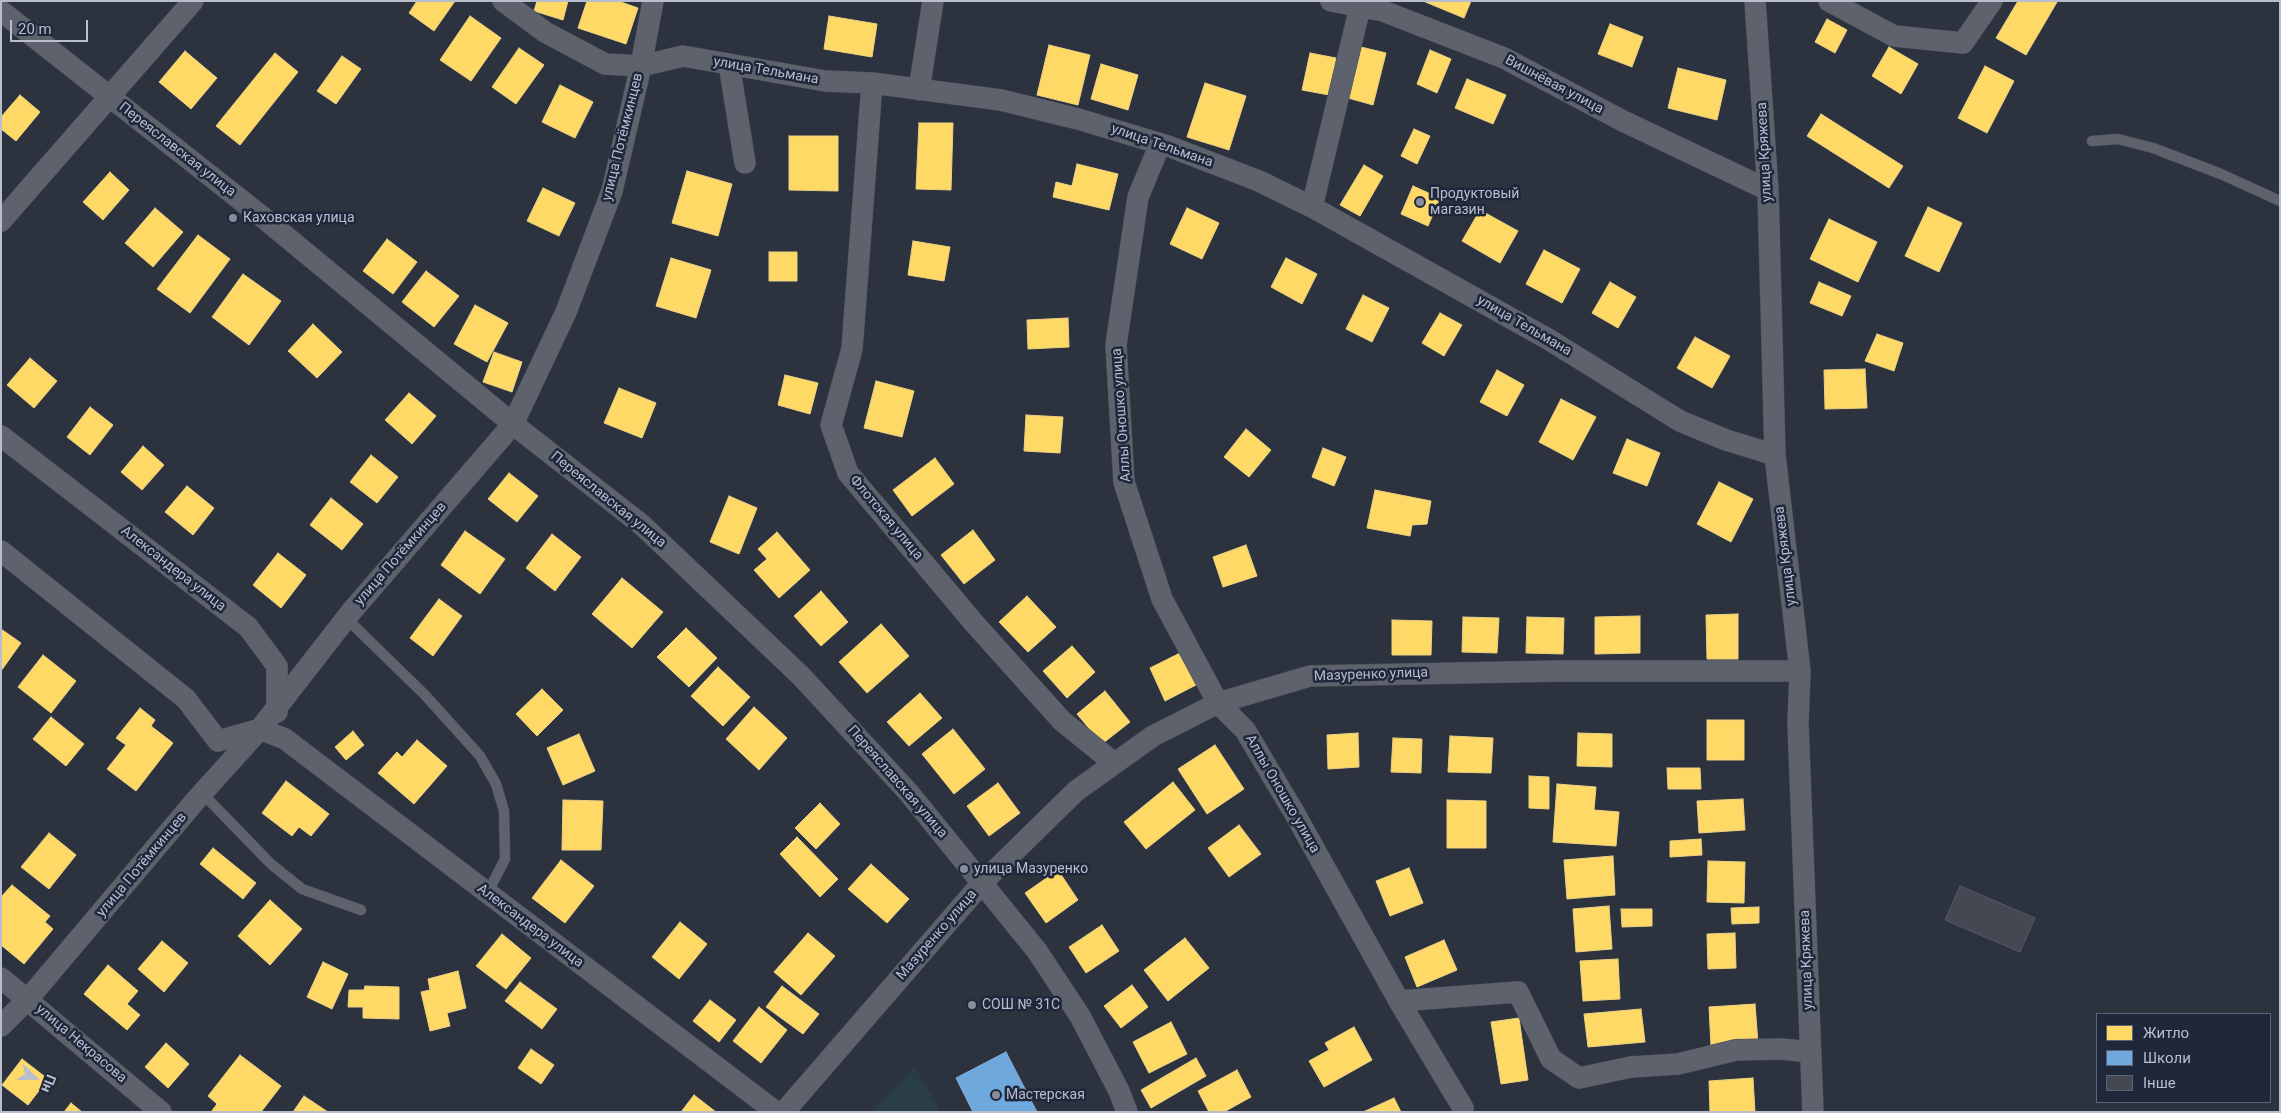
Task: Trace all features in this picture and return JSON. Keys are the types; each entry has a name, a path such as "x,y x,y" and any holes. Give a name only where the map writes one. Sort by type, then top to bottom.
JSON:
{"street":[{"path":"1,221 108,97 168,33 193,1"},
{"name":"улица Тельмана","path":"503,1 545,32 605,64 641,66 683,56 826,81 872,83 1000,100 1078,119 1160,144 1259,181 1312,207 1548,339 1680,422 1726,440 1775,455"},
{"name":"улица Потёмкинцев","path":"1,1026 28,999 202,793 260,729 346,618 513,424 566,312 612,191 641,66 653,1"},
{"path":"919,90 933,1"},
{"name":"Вишнёвая улица","path":"1331,1 1383,11 1504,58 1621,120 1768,190"},
{"name":"улица Кряжева","path":"1755,1 1768,190 1775,455 1800,671 1798,723 1813,1112"},
{"path":"1829,1 1894,36 1963,44 1992,1"},
{"path":"1312,207 1360,7"},
{"name":"Переяславская улица","path":"1,11 260,215 513,424 642,525 801,676 909,793 1037,951 1080,1016 1119,1091 1127,1112"},
{"path":"729,64 745,163"},
{"name":"Флотская улица","path":"872,83 852,349 831,425 848,474 974,623 1062,721 1114,764"},
{"name":"Аллы Оношко улица","path":"1160,144 1138,198 1116,345 1124,482 1162,599 1218,703 1245,730 1295,814 1399,1001 1463,1108 1463,1112"},
{"name":"Александера улица","path":"1,436 248,627 277,666 276,708 285,739"},
{"path":"1,551 186,698 218,741 260,729"},
{"name":"Мазуренко улица","path":"784,1112 982,883 1076,791 1153,736 1218,703 1310,676 1559,671 1800,671"},
{"name":"Александера улица","path":"260,729 285,739 776,1112"},
{"name":"улица Некрасова","path":"1,978 161,1112"},
{"path":"1399,1001 1518,992 1551,1059 1579,1078 1631,1067 1678,1064 1736,1050 1782,1049 1811,1052"}],"lane":[{"path":"2092,141 2118,139 2153,148 2220,174 2280,201"},
{"path":"346,618 425,695 480,756 496,784 504,811 505,859 487,894"},
{"path":"202,793 271,864 302,889 360,910"}],"shaded area":[{"path":"915,1067 941,1112 871,1112"}],"building: Житло":[{"path":"417,1 455,1 434,31 409,13"},
{"path":"537,1 568,1 563,20 534,11"},
{"path":"587,1 618,1 638,8 626,44 578,28"},
{"path":"1423,1 1471,1 1464,18"},
{"path":"2018,1 2057,2 2026,55 1996,38"},
{"path":"470,16 501,38 471,81 440,60"},
{"path":"829,16 877,24 872,57 824,49"},
{"path":"1827,19 1847,30 1835,53 1815,42"},
{"path":"1610,24 1643,37 1632,67 1598,54"},
{"path":"1049,45 1090,55 1078,105 1037,95"},
{"path":"1361,47 1386,53 1373,105 1348,98"},
{"path":"1889,47 1918,64 1901,94 1872,76"},
{"path":"519,48 544,65 516,104 492,87"},
{"path":"1430,50 1451,59 1437,93 1417,84"},
{"path":"185,51 217,78 191,109 159,82"},
{"path":"275,53 298,72 240,145 216,126"},
{"path":"1310,53 1336,58 1329,95 1302,90"},
{"path":"342,56 361,69 336,104 317,91"},
{"path":"1101,64 1138,75 1128,110 1091,99"},
{"path":"1985,66 2014,81 1987,133 1958,118"},
{"path":"1678,68 1726,80 1717,120 1668,108"},
{"path":"1467,79 1506,95 1493,124 1455,108"},
{"path":"1205,83 1246,96 1229,150 1187,137"},
{"path":"560,85 593,102 575,138 542,122"},
{"path":"20,95 40,112 16,141 1,129 1,117"},
{"path":"1821,114 1903,166 1889,188 1807,136"},
{"path":"919,123 953,123 951,190 916,189"},
{"path":"1414,129 1430,136 1417,164 1401,156"},
{"path":"789,136 838,136 838,191 789,190"},
{"path":"1077,164 1118,174 1109,210 1053,197 1056,182 1072,186"},
{"path":"1364,165 1383,176 1360,216 1340,205"},
{"path":"687,171 732,184 718,236 672,223"},
{"path":"110,172 129,190 103,220 83,202"},
{"path":"1413,186 1440,198 1428,226 1401,214"},
{"path":"543,188 575,203 559,236 527,221"},
{"path":"1928,207 1962,223 1939,272 1905,256"},
{"path":"155,208 183,232 153,267 125,243"},
{"path":"1187,208 1219,223 1202,259 1170,244"},
{"path":"1480,210 1518,231 1500,263 1462,241"},
{"path":"1829,219 1877,242 1858,282 1810,259"},
{"path":"198,235 230,259 190,313 157,289"},
{"path":"387,239 417,262 393,294 363,271"},
{"path":"913,241 950,247 944,281 908,275"},
{"path":"1544,250 1580,269 1562,303 1526,284"},
{"path":"769,252 797,252 797,281 769,281"},
{"path":"671,258 711,270 696,318 656,306"},
{"path":"1286,258 1317,274 1302,304 1271,287"},
{"path":"426,271 459,296 434,327 402,302"},
{"path":"243,274 281,301 249,345 212,317"},
{"path":"1610,282 1636,297 1618,328 1592,313"},
{"path":"1819,282 1851,296 1842,316 1810,303"},
{"path":"1363,295 1389,308 1372,342 1346,329"},
{"path":"475,305 508,323 487,362 454,344"},
{"path":"1440,313 1462,325 1444,356 1422,343"},
{"path":"1068,318 1069,347 1028,349 1027,320"},
{"path":"313,324 342,352 317,378 288,351"},
{"path":"1877,334 1903,343 1894,371 1865,361"},
{"path":"1695,337 1730,356 1712,388 1677,368"},
{"path":"494,352 522,362 512,392 483,382"},
{"path":"30,358 57,381 34,408 7,385"},
{"path":"1865,369 1867,408 1825,409 1824,370"},
{"path":"1497,370 1524,385 1507,416 1480,402"},
{"path":"785,375 818,383 810,414 778,405"},
{"path":"876,381 914,391 902,437 864,428"},
{"path":"619,388 656,403 642,438 604,423"},
{"path":"409,393 436,416 412,444 385,420"},
{"path":"1561,399 1596,417 1573,460 1539,442"},
{"path":"90,407 113,425 90,455 67,437"},
{"path":"1026,415 1063,417 1060,453 1024,451"},
{"path":"1246,429 1271,450 1249,477 1224,457"},
{"path":"1627,439 1660,453 1647,486 1613,473"},
{"path":"143,446 164,465 142,490 121,472"},
{"path":"1323,448 1346,457 1334,486 1312,477"},
{"path":"371,455 398,477 377,503 350,482"},
{"path":"935,458 954,484 912,516 893,490"},
{"path":"509,473 538,496 517,522 488,499"},
{"path":"1719,482 1753,499 1731,542 1697,524"},
{"path":"187,486 214,508 193,535 165,512"},
{"path":"1375,490 1431,501 1427,524 1412,525 1410,536 1367,528"},
{"path":"729,496 757,508 739,554 710,542"},
{"path":"331,498 363,524 342,550 310,525"},
{"path":"973,530 995,560 964,584 941,555"},
{"path":"465,531 505,559 480,594 441,565"},
{"path":"777,532 810,570 779,598 754,570 767,559 758,549"},
{"path":"552,534 581,557 555,591 526,568"},
{"path":"1246,545 1257,576 1223,587 1213,557"},
{"path":"278,553 306,575 281,608 253,585"},
{"path":"622,578 663,612 632,648 592,614"},
{"path":"821,591 848,622 821,646 794,616"},
{"path":"1027,596 1056,627 1028,652 999,622"},
{"path":"439,599 462,616 433,656 410,638"},
{"path":"1738,614 1738,659 1707,659 1706,615"},
{"path":"1640,616 1640,653 1595,654 1595,617"},
{"path":"1463,617 1499,618 1497,653 1462,652"},
{"path":"1527,617 1564,618 1563,654 1526,653"},
{"path":"1392,620 1432,621 1431,655 1392,655"},
{"path":"881,624 909,656 867,693 839,662"},
{"path":"686,628 717,658 689,687 657,657"},
{"path":"1,629 21,643 1,671"},
{"path":"1072,646 1095,672 1067,698 1043,671"},
{"path":"1180,653 1196,685 1165,701 1150,668"},
{"path":"43,655 76,681 51,713 18,687"},
{"path":"718,667 750,697 723,726 691,696"},
{"path":"542,689 563,710 537,736 516,714"},
{"path":"1105,691 1130,722 1102,744 1077,714"},
{"path":"920,693 942,718 909,746 887,722"},
{"path":"754,707 787,738 759,770 726,739"},
{"path":"140,708 155,720 151,726 173,743 136,791 107,769 126,745 116,738"},
{"path":"51,717 84,744 66,766 33,739"},
{"path":"1707,720 1744,720 1744,760 1707,760"},
{"path":"953,729 985,769 954,794 922,754"},
{"path":"353,731 364,745 346,760 335,747"},
{"path":"1358,733 1359,767 1328,769 1327,735"},
{"path":"1578,733 1612,734 1612,767 1577,766"},
{"path":"579,734 595,771 563,785 547,748"},
{"path":"1450,736 1493,738 1491,773 1448,772"},
{"path":"1393,738 1422,739 1421,773 1391,772"},
{"path":"417,740 447,766 414,804 378,773 397,752 402,757"},
{"path":"1215,745 1244,789 1207,814 1178,769"},
{"path":"1667,768 1700,768 1701,789 1668,789"},
{"path":"1529,776 1549,777 1549,809 1529,808"},
{"path":"286,781 329,814 311,836 299,827 292,836 262,813"},
{"path":"1173,782 1195,810 1146,849 1124,822"},
{"path":"998,783 1020,813 989,836 967,806"},
{"path":"1557,784 1596,787 1594,810 1619,812 1616,846 1553,842"},
{"path":"1743,799 1745,830 1699,833 1697,801"},
{"path":"563,800 603,801 601,850 562,850"},
{"path":"1447,800 1486,801 1486,848 1447,848"},
{"path":"820,803 840,824 816,849 795,828"},
{"path":"1239,825 1261,854 1229,877 1208,848"},
{"path":"49,833 76,855 49,889 21,867"},
{"path":"797,837 838,879 820,897 780,854"},
{"path":"1701,839 1702,855 1670,857 1670,841"},
{"path":"213,848 256,883 243,899 200,864"},
{"path":"1613,856 1615,895 1567,899 1564,860"},
{"path":"561,860 594,886 565,923 532,898"},
{"path":"1708,861 1745,862 1744,903 1707,902"},
{"path":"871,864 909,899 887,923 848,889"},
{"path":"1409,868 1423,903 1390,916 1376,881"},
{"path":"1058,870 1078,900 1046,923 1025,893"},
{"path":"12,885 50,916 45,922 53,929 24,964 1,945 1,897"},
{"path":"270,900 302,929 270,965 238,936"},
{"path":"1609,906 1612,949 1576,952 1573,909"},
{"path":"1759,907 1759,923 1732,924 1731,908"},
{"path":"1621,909 1652,909 1652,926 1622,927"},
{"path":"680,922 707,944 679,979 652,957"},
{"path":"1102,925 1119,951 1086,973 1069,947"},
{"path":"808,933 835,956 801,995 774,972"},
{"path":"1735,933 1736,968 1708,969 1707,934"},
{"path":"502,934 531,958 506,989 476,966"},
{"path":"1185,938 1209,968 1168,1001 1144,970"},
{"path":"1444,940 1457,970 1417,987 1405,957"},
{"path":"162,941 188,963 164,992 138,969"},
{"path":"1618,959 1620,999 1583,1001 1580,961"},
{"path":"323,962 348,974 332,1009 307,997"},
{"path":"108,965 138,991 127,1004 140,1015 127,1030 84,994"},
{"path":"458,971 466,1008 447,1013 450,1026 430,1031 421,992 430,990 428,979"},
{"path":"520,982 557,1009 542,1029 505,1001"},
{"path":"1132,985 1148,1007 1121,1028 1104,1006"},
{"path":"365,986 399,987 399,1019 363,1018 363,1007 348,1007 349,990 364,990"},
{"path":"782,986 819,1014 803,1034 766,1007"},
{"path":"710,1000 736,1020 719,1042 693,1021"},
{"path":"1755,1004 1758,1043 1711,1046 1709,1007"},
{"path":"759,1007 787,1030 761,1063 733,1041"},
{"path":"1641,1009 1645,1042 1588,1047 1584,1014"},
{"path":"1519,1018 1528,1080 1501,1084 1491,1022"},
{"path":"1171,1022 1187,1054 1149,1073 1133,1042"},
{"path":"1354,1027 1372,1060 1324,1087 1309,1061 1329,1050 1325,1043"},
{"path":"166,1043 189,1064 168,1088 145,1067"},
{"path":"531,1049 554,1065 541,1084 518,1068"},
{"path":"240,1055 281,1086 261,1112 211,1112 217,1104 208,1096"},
{"path":"1196,1058 1206,1076 1151,1108 1141,1090"},
{"path":"22,1059 48,1079 28,1105 2,1085"},
{"path":"1237,1070 1251,1097 1224,1112 1209,1112 1198,1091"},
{"path":"1753,1078 1755,1112 1710,1112 1709,1081"},
{"path":"694,1095 716,1112 681,1112"},
{"path":"304,1096 328,1112 293,1112"},
{"path":"1394,1098 1401,1112 1363,1112"},
{"path":"71,1103 82,1112 64,1112"}],"building: Школи":[{"name":"Мастерская","path":"1006,1052 1037,1112 973,1112 956,1078"}],"building: Інше":[{"path":"1960,886 2035,918 2020,952 1945,920"}],"place":[{"name":"Продуктовый магазин","path":"1420,202"},
{"name":"Каховская улица","path":"233,218"},
{"name":"улица Мазуренко","path":"964,869"},
{"name":"СОШ № 31С","path":"972,1005"},
{"name":"Мастерская","path":"996,1095"}]}
